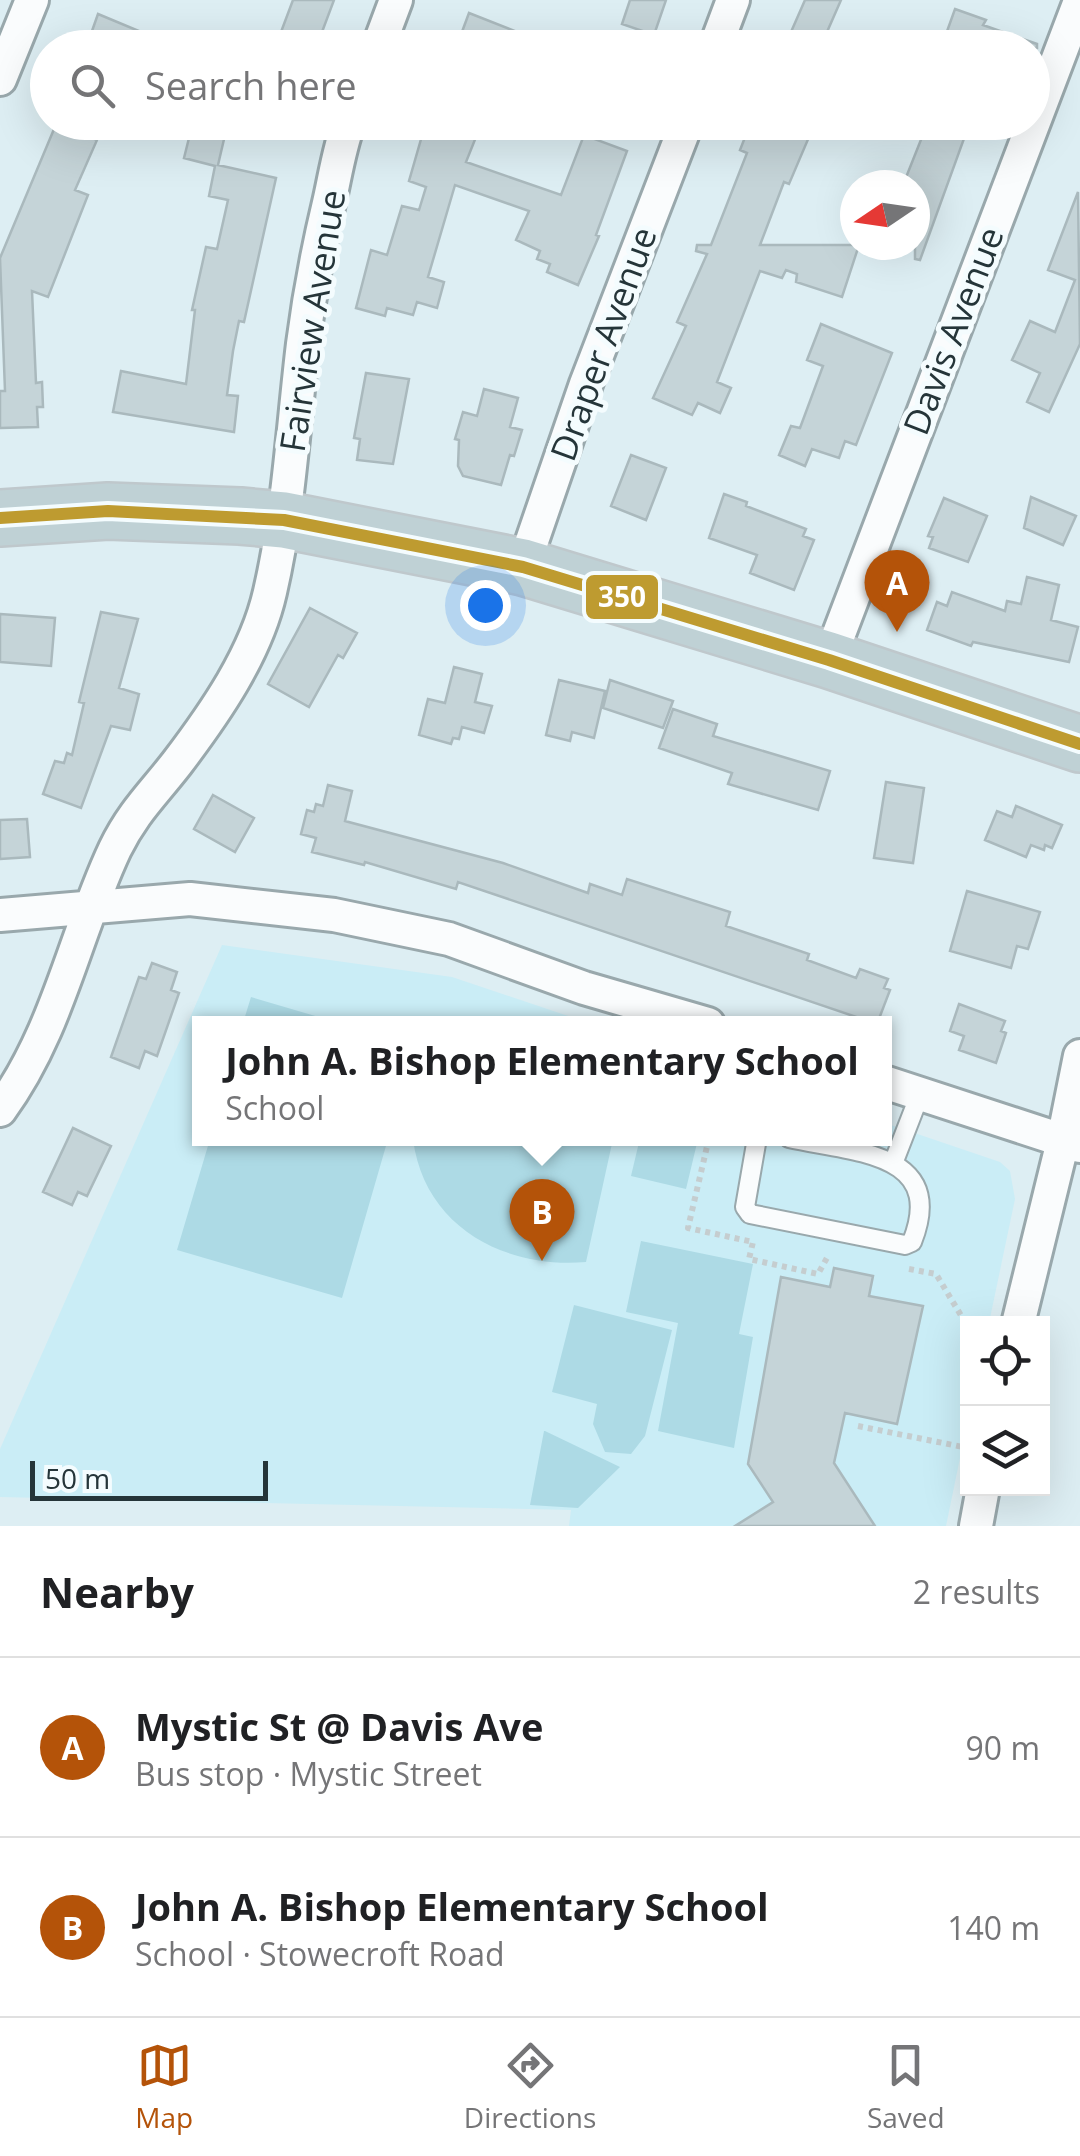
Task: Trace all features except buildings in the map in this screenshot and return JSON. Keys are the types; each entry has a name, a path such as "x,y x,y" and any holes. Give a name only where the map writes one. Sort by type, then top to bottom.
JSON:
{"highway":[{"path":"0,518 108,511 284,520 523,567 829,660 1080,744"}],"street":[{"path":"0,79 32,0"},
{"path":"385,30 396,0"},
{"path":"722,30 733,0"},
{"name":"Davis Avenue","path":"1050,80 1080,1"},
{"name":"Fairview Avenue","path":"0,1110 18,1086 50,1025 114,850 137,808 205,724 256,636 270,595 284,520 303,341 345,140"},
{"name":"Draper Avenue","path":"523,567 586,384 680,140"},
{"name":"Davis Avenue","path":"829,660 1027,140"},
{"path":"0,915 190,899 334,915 449,939 584,988 680,1016"},
{"path":"1020,1316 1072,1144 1080,1056"},
{"path":"892,1085 1072,1144"},
{"path":"976,1526 982,1496"}],"lane":[{"path":"894,1162 920,1094"},
{"path":"755,1146 745,1207 750,1214 905,1245 914,1237 922,1198 894,1162 824,1146"}],"path":[{"path":"858,1426 960,1446"}],"shaded area":[{"path":"222,945 452,977 568,1016 192,1016 192,1146 892,1146 892,1125 1000,1162 1010,1171 1015,1199 990,1316 960,1316 960,1458 946,1526 569,1526 571,1510 0,1497 0,1449"},
{"path":"251,997 315,1016 245,1016"},
{"path":"208,1146 386,1146 342,1298 177,1250"},
{"path":"415,1146 611,1146 586,1262 526,1258 473,1236 433,1196 420,1170"},
{"path":"638,1146 696,1146 686,1189 631,1176"},
{"path":"641,1241 753,1264 739,1334 753,1337 734,1448 658,1431 678,1323 626,1312"},
{"path":"574,1305 672,1330 645,1436 631,1454 605,1452 593,1424 597,1404 552,1392"},
{"path":"544,1431 620,1467 578,1508 530,1505"}],"transit line":[{"name":"350","path":"0,518 108,511 284,520 523,567 829,660 1080,744"}],"place":[{"name":"Mystic St @ Davis Ave","path":"897,632"},
{"name":"John A. Bishop Elementary School","path":"542,1261"}]}
